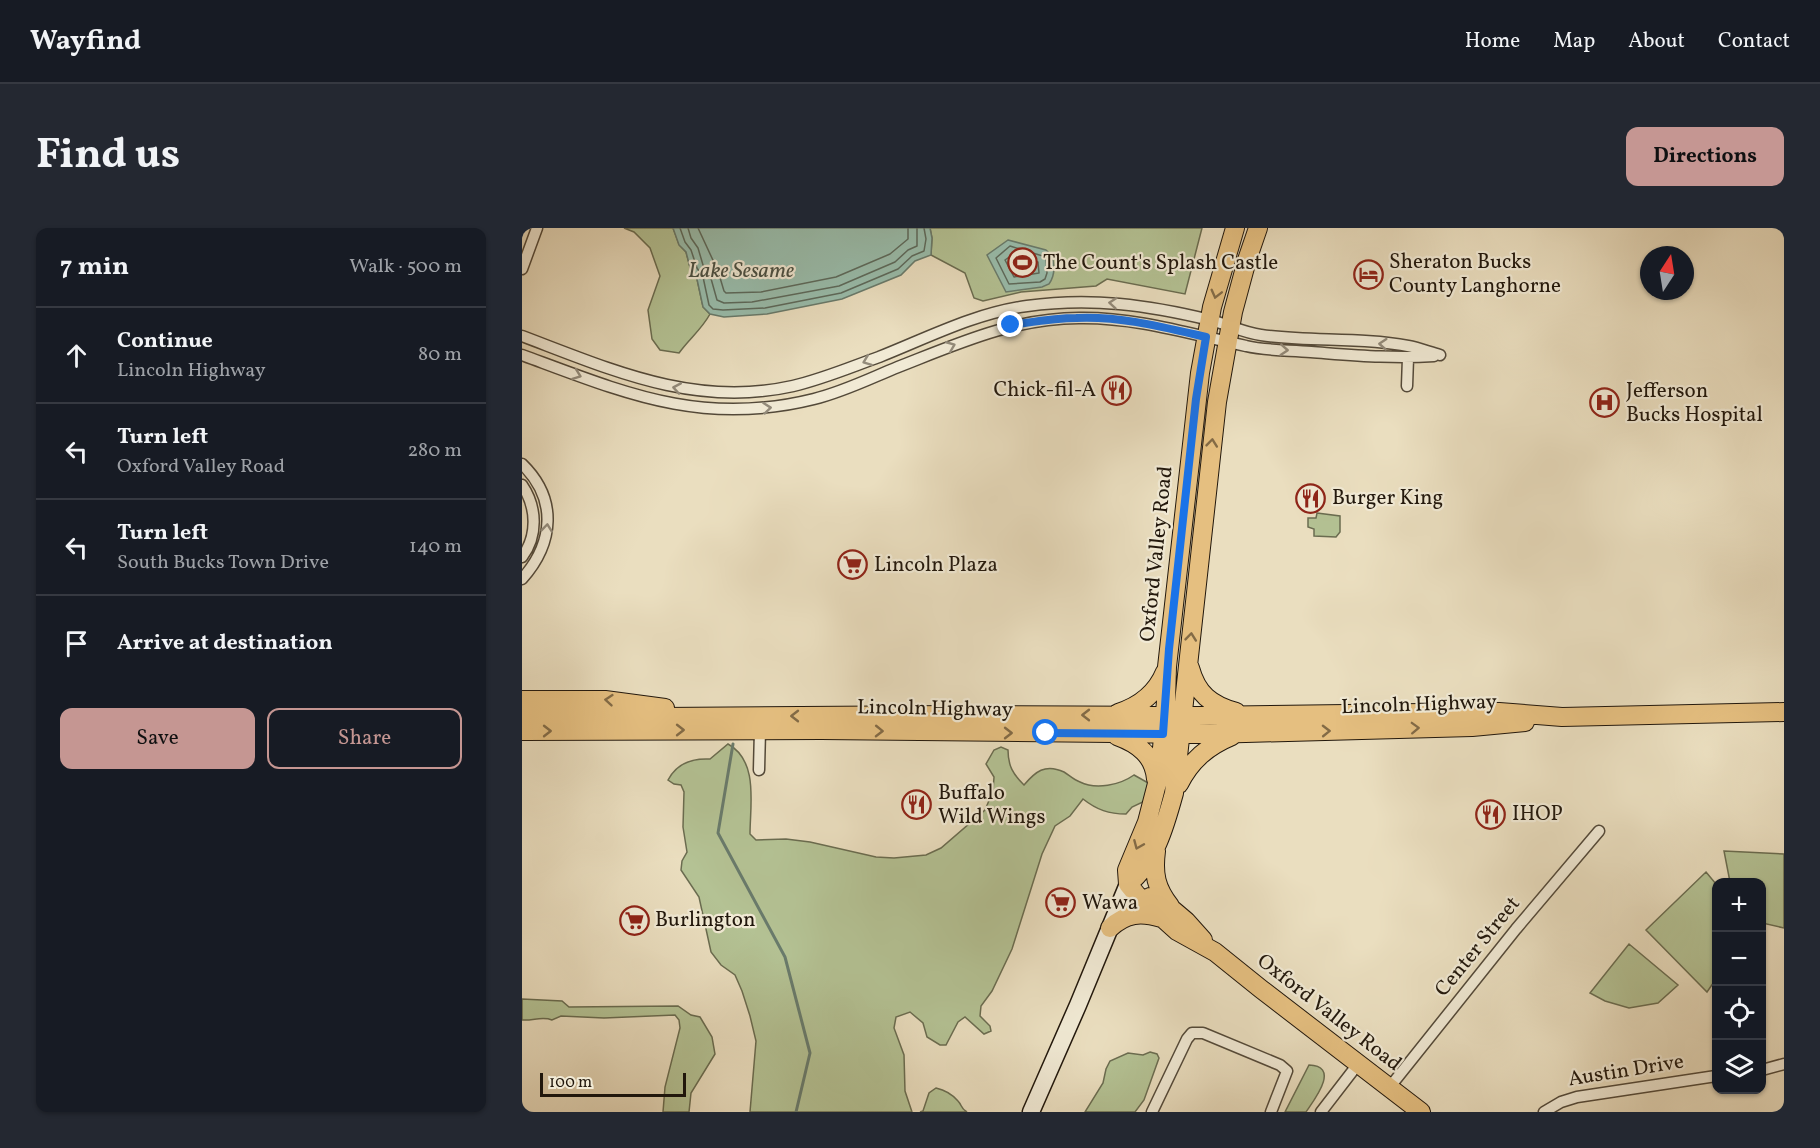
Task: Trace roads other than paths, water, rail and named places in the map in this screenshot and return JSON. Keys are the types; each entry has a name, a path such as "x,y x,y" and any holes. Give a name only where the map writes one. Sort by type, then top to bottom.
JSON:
{"main road":[{"name":"Oxford Valley Road","path":"1173,725 1167,667 1196,399 1208,328 1226,254 1235,228"},
{"name":"Oxford Valley Road","path":"1128,884 1139,875 1157,846 1173,725 1188,665 1213,434 1228,333 1244,268 1258,228"},
{"path":"1188,665 1193,681 1207,699 1224,708 1253,716"},
{"path":"1167,667 1162,680 1147,698 1110,724 1136,744 1151,760 1165,792 1200,754 1238,734"},
{"path":"522,700 605,700 733,723"},
{"name":"Lincoln Highway","path":"1173,725 1253,716 1499,712 1562,717 1784,712"},
{"name":"Lincoln Highway","path":"522,718 733,723 1173,725 1238,734 1499,725 1562,717"},
{"name":"Lincoln Highway","path":"522,731 733,723 760,730 1110,724"},
{"name":"Oxford Valley Road","path":"1165,792 1148,822 1127,870 1128,884 1167,914 1177,931 1211,949 1421,1112"},
{"path":"1110,928 1119,920 1134,914 1167,914 1156,881 1157,846"},
{"path":"1031,1112 1128,884"}],"street":[{"path":"522,269 537,228"},
{"path":"522,336 627,376 652,383 726,393 792,386 821,379 972,319 1026,306 1070,301 1143,306 1228,333 1406,345 1440,356 1408,358 1257,348 1228,333 1208,328 1112,319 1053,319 1011,325 817,398 767,408 726,410 656,402 522,355"},
{"path":"1407,386 1408,358"},
{"path":"522,464 542,491 548,513 548,525 545,542 538,559 522,579"},
{"path":"522,485 532,504 534,524 530,544 522,557"},
{"path":"759,770 760,730"},
{"name":"Center Street","path":"1389,1089 1516,929 1599,831"},
{"path":"1152,1112 1186,1039 1192,1033 1203,1033 1280,1065 1287,1071 1271,1112"},
{"path":"1321,1112 1358,1064"},
{"path":"1766,1069 1784,1064"},
{"name":"Austin Drive","path":"1544,1112 1560,1102 1577,1097 1712,1077"}],"water":[{"name":"Lake Sesame","path":"673,228 930,228 931,255 915,261 901,275 842,299 767,314 724,317 710,314 703,307 697,279 691,271 686,252 679,245"},
{"name":"The Count's Splash Castle","path":"1008,240 1046,250 1049,253 1054,266 1049,284 1006,292 987,255"}],"waterway":[{"path":"733,744 718,833 785,957 810,1053 796,1112"}],"place":[{"name":"The Count's Splash Castle","path":"1022,263"},
{"name":"Sheraton Bucks County Langhorne","path":"1368,274"},
{"name":"Chick-fil-A","path":"1117,390"},
{"name":"Jefferson Bucks Hospital","path":"1605,403"},
{"name":"Burger King","path":"1311,498"},
{"name":"Lincoln Plaza","path":"853,565"},
{"name":"Buffalo Wild Wings","path":"917,805"},
{"name":"IHOP","path":"1491,814"},
{"name":"Wawa","path":"1061,903"},
{"name":"Burlington","path":"634,920"}]}
